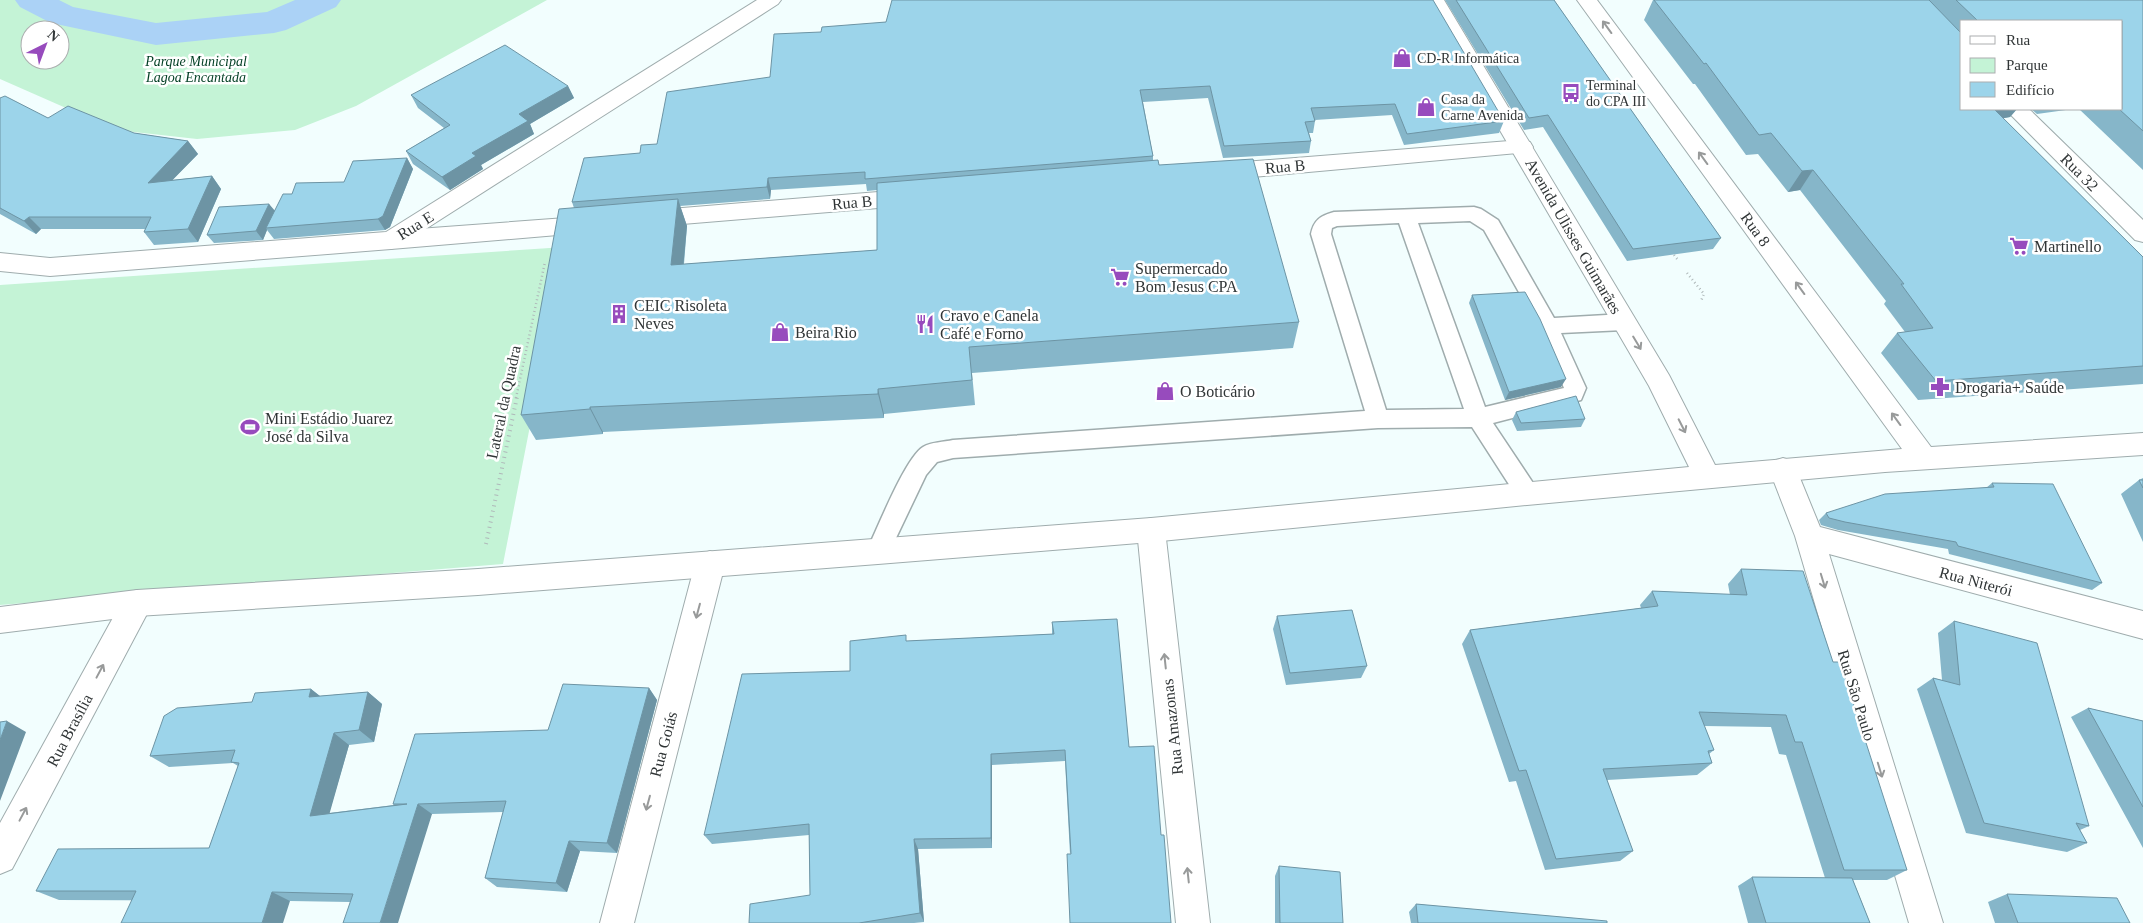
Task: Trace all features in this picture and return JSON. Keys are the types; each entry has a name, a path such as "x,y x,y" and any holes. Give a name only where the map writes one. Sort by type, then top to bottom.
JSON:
{"street":[{"path":"770,0 782,0"},
{"name":"Rua E","path":"0,262 50,267 392,240 770,0"},
{"name":"Avenida Ulisses Guimarães","path":"1434,0 1660,382 1707,476"},
{"name":"Rua 8","path":"1587,0 1925,459"},
{"name":"Rua 32","path":"2017,110 2143,234"},
{"name":"Rua B","path":"1195,174 1522,147"},
{"name":"Rua B","path":"392,240 938,195"},
{"path":"0,620 137,603 478,582 878,552 1151,530 1707,476 2143,444"},
{"name":"Rua São Paulo","path":"1783,470 1809,536 1926,923"},
{"name":"Rua Amazonas","path":"1151,530 1193,923"},
{"name":"Rua Niterói","path":"1809,536 2143,625"},
{"name":"Rua Goiás","path":"617,923 710,564"},
{"name":"Rua Brasília","path":"0,857 137,603"}],"lane":[{"path":"878,552 917,469 930,454 954,449 1378,419 1478,418 1573,394 1575,388 1548,326 1491,225 1474,214 1334,219 1323,224 1321,234 1378,419"},
{"path":"1406,216 1478,418 1527,493"},
{"path":"1548,326 1624,322"}],"path":[{"name":"Lateral da Quadra","path":"478,582 552,227"},
{"path":"1674,255 1678,260"},
{"path":"1687,272 1704,294 1701,301"}],"green space":[{"name":"Parque Municipal Lagoa Encantada","path":"0,0 547,0 356,106 295,130 197,139 116,130 0,79"},
{"name":"Mini Estádio Juarez José da Silva","path":"565,247 503,564 0,605 0,285"}],"building":[{"path":"892,0 1433,0 1504,121 1407,134 1395,104 1311,108 1315,121 1305,122 1311,141 1224,146 1210,86 1140,90 1153,156 865,179 865,172 768,178 767,187 572,202 584,158 640,153 641,145 657,144 667,92 770,77 774,34 821,32 822,27 886,22"},
{"path":"1456,0 1554,0 1721,238 1633,249 1548,115 1529,118"},
{"path":"1654,0 1929,0 1960,32 1960,110 1995,110 2143,257 2143,366 1936,381 1897,333 1933,328 1901,284 1904,284 1813,170 1802,171 1771,133 1759,135 1706,63 1704,64"},
{"path":"1956,0 2143,0 2143,131 2120,110 2123,110 2123,20 1977,20"},
{"path":"505,45 568,86 519,114 528,121 472,153 476,156 442,177 406,151 450,125 411,95"},
{"path":"5,96 48,118 68,106 134,133 188,141 148,183 212,176 188,229 144,232 151,217 29,217 24,221 0,208 0,98"},
{"path":"407,158 383,216 378,219 266,228 283,194 292,194 296,183 344,182 353,161"},
{"path":"1253,159 1299,322 969,347 972,380 878,389 878,394 590,407 590,409 521,415 559,209 678,199 671,265 877,250 877,183 1158,160 1159,165"},
{"path":"269,204 256,231 207,235 219,207"},
{"path":"1525,292 1540,319 1566,379 1509,392 1472,295"},
{"path":"1576,396 1585,419 1521,423 1516,412"},
{"path":"2139,480 2143,480 2143,488"},
{"path":"1992,483 2053,484 2102,583 1958,546 1956,542 1829,518 1826,513 1885,494 1994,487"},
{"path":"1741,569 1803,571 1833,662 1840,662 1907,870 1844,870 1802,742 1795,742 1786,715 1699,712 1714,750 1708,751 1712,763 1603,769 1633,851 1556,859 1526,770 1519,771 1470,630 1658,606 1652,591 1747,595"},
{"path":"1352,610 1367,666 1290,673 1277,616"},
{"path":"1117,619 1129,747 1154,746 1161,835 1164,835 1171,923 1070,923 1067,854 1071,854 1065,750 991,754 991,838 914,839 920,913 859,923 749,923 750,904 810,895 809,824 704,835 742,674 850,671 850,641 906,635 906,641 1054,634 1052,622"},
{"path":"1954,621 2037,643 2089,826 2076,823 2087,843 1984,823 1933,678 1960,685"},
{"path":"563,684 649,688 607,843 569,841 556,883 485,878 506,801 418,804 380,923 343,923 353,894 272,892 262,923 121,923 136,891 36,891 58,849 209,848 239,763 231,762 235,750 150,756 164,716 177,708 252,702 255,693 311,689 309,697 368,692 359,730 334,733 310,816 407,804 393,804 415,734 548,730"},
{"path":"2088,708 2143,721 2143,807"},
{"path":"7,721 0,740 0,722"},
{"path":"1279,866 1340,872 1343,923 1280,923"},
{"path":"1752,877 1852,878 1870,923 1766,923"},
{"path":"2007,894 2117,898 2130,923 2018,923"},
{"path":"1416,904 1607,921 1607,923 1418,923"}],"waterway":[{"path":"32,0 63,16 156,34 274,22 324,0"}],"place":[{"name":"CD-R Informática","path":"1402,58"},
{"name":"Terminal do CPA III","path":"1571,93"},
{"name":"Casa da Carne Avenida","path":"1426,107"},
{"name":"Martinello","path":"2019,246"},
{"name":"Supermercado Bom Jesus CPA","path":"1120,277"},
{"name":"CEIC Risoleta Neves","path":"619,314"},
{"name":"Cravo e Canela Café e Forno","path":"925,324"},
{"name":"Beira Rio","path":"780,332"},
{"name":"Drogaria+ Saúde","path":"1940,387"},
{"name":"O Boticário","path":"1165,391"},
{"name":"Mini Estádio Juarez José da Silva","path":"250,427"}]}
